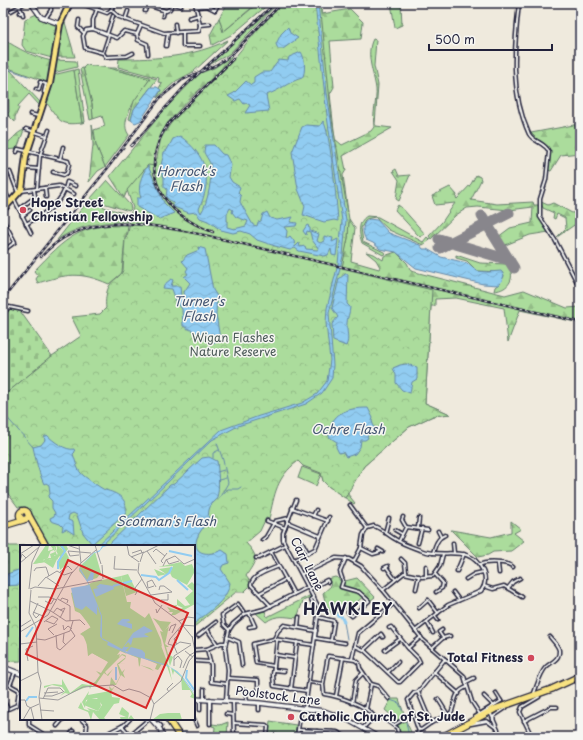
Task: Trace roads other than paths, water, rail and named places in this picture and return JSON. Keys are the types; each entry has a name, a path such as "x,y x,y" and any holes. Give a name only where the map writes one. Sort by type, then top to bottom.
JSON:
{"highway":[{"path":"3,525 22,518 28,518 28,514 44,545"},
{"path":"22,518 31,525 44,545"},
{"path":"448,737 492,710 580,678"},
{"path":"504,705 532,696 564,682 580,678"},
{"path":"170,720 180,735"},
{"path":"442,737 472,722"}],"main road":[{"path":"31,3 45,19 60,22"},
{"path":"3,210 20,193 27,152 47,94 60,22 70,3"},
{"path":"3,667 20,674"},
{"name":"Poolstock Lane","path":"195,699 233,700 296,707 338,715 378,737"},
{"path":"152,720 159,725 163,737"}],"street":[{"path":"11,11 25,3"},
{"path":"79,3 107,13 112,10 114,3"},
{"path":"141,3 164,11 168,11 172,3 181,6"},
{"path":"153,7 154,3"},
{"path":"112,10 119,17 125,20 168,33 176,33 199,31 199,16 195,3"},
{"path":"197,7 207,6 215,10 219,3"},
{"path":"519,3 514,67 518,102 530,137 548,148 549,152 546,180 540,195 540,217 555,240 580,288"},
{"path":"145,11 147,5"},
{"path":"19,6 22,13"},
{"path":"45,19 51,8"},
{"path":"93,29 93,20 97,9"},
{"path":"125,20 128,11"},
{"path":"163,16 164,11"},
{"path":"103,52 113,16"},
{"path":"189,18 199,16"},
{"path":"79,20 78,27 84,33"},
{"path":"200,25 208,23"},
{"path":"175,24 176,33"},
{"path":"141,25 136,34 138,40 147,44 148,54"},
{"path":"133,53 108,58 103,52 85,48 82,38 84,33 89,29 119,38 126,31 136,34"},
{"path":"183,32 184,46 200,46"},
{"path":"166,46 168,33"},
{"path":"36,89 39,90 40,82 46,84 44,92 47,94"},
{"path":"30,114 39,117"},
{"path":"26,129 47,136"},
{"path":"36,202 40,155 49,130"},
{"path":"60,159 63,147"},
{"path":"17,152 18,149 68,161 69,164 67,173 64,175 53,172 53,176"},
{"path":"24,168 39,169"},
{"path":"10,172 20,193 59,186 74,194"},
{"path":"26,224 46,212 62,198 68,182 76,186"},
{"path":"45,188 46,197"},
{"path":"4,192 19,210 31,233"},
{"path":"19,210 31,200"},
{"path":"22,216 30,210"},
{"path":"3,220 15,242 7,248 3,243"},
{"path":"3,314 9,307 28,311"},
{"name":"Carr Lane","path":"296,500 288,518 283,537 285,545 319,608 309,682 303,708 299,716"},
{"path":"350,505 367,528"},
{"path":"292,508 328,521"},
{"path":"313,516 316,510"},
{"path":"294,560 315,549 329,517"},
{"path":"403,517 402,520 406,527"},
{"path":"262,540 266,537 275,521 288,518"},
{"path":"418,528 419,518"},
{"path":"385,533 390,520"},
{"path":"267,521 285,528"},
{"path":"287,522 320,536"},
{"path":"354,561 361,548 363,535 367,528 374,526 399,541 433,553 464,554 475,558 483,572 484,586 478,593 459,600 415,630"},
{"path":"406,527 427,528"},
{"path":"399,541 406,527"},
{"path":"418,543 422,528"},
{"path":"395,530 402,534"},
{"path":"438,531 441,537"},
{"path":"433,553 435,545 441,537 445,535"},
{"path":"302,543 308,553"},
{"path":"256,558 285,545"},
{"path":"454,545 454,553"},
{"path":"361,548 373,554 380,551"},
{"path":"271,552 294,594"},
{"path":"383,590 395,579 406,572 426,577 436,574 442,563 443,554"},
{"path":"457,569 464,554"},
{"path":"346,558 340,572 343,581 341,587 359,592 369,601 352,616 351,620"},
{"path":"302,574 331,559 346,558 354,561 365,569 421,638 464,676 472,702 480,717"},
{"path":"401,559 405,562 406,572"},
{"path":"480,565 486,562 498,564 508,563 513,567"},
{"path":"498,564 499,574"},
{"path":"271,606 251,585 252,580 279,566"},
{"path":"426,566 426,577"},
{"path":"386,567 395,579"},
{"path":"468,579 483,572"},
{"path":"436,574 443,583 442,588 436,592"},
{"path":"416,589 419,576"},
{"path":"508,588 518,578"},
{"path":"260,593 286,579"},
{"path":"226,700 228,678 226,643 229,630 233,624 245,614 271,606 327,580 328,582"},
{"path":"484,586 492,589 502,586 522,595"},
{"path":"454,592 459,600"},
{"path":"313,604 310,599 314,597"},
{"path":"418,608 428,600 438,613"},
{"path":"352,659 357,636 361,630 394,603"},
{"path":"229,630 224,625 222,615 238,604 245,614"},
{"path":"348,612 352,616"},
{"path":"248,627 256,626 249,613"},
{"path":"435,616 438,620"},
{"path":"298,627 299,617"},
{"path":"318,617 334,621 331,640"},
{"path":"198,636 216,622"},
{"path":"427,622 433,633"},
{"path":"274,639 282,625 316,631"},
{"path":"355,646 364,650 400,682 420,662 391,627"},
{"path":"207,629 217,644"},
{"path":"442,630 439,632 443,638"},
{"path":"364,650 382,635"},
{"path":"432,648 443,638 450,636"},
{"path":"532,737 520,713 520,709 538,693 544,670 547,666 555,662 559,654 558,647 550,636"},
{"path":"227,637 239,642 242,665"},
{"path":"315,638 346,643"},
{"path":"408,648 421,638"},
{"path":"274,666 256,663 253,646 255,643 274,639 314,645"},
{"path":"386,649 400,639"},
{"path":"277,640 274,666 274,686 307,692"},
{"path":"291,689 298,642"},
{"path":"195,650 207,649 217,644 226,643"},
{"path":"207,649 210,662 211,682 227,684"},
{"path":"276,655 295,658"},
{"path":"375,718 366,709 336,696 324,694 323,684 327,657 330,655 358,661 363,673 372,684 378,686 389,698"},
{"path":"336,696 343,658"},
{"path":"419,730 408,700 414,693 418,692 445,659"},
{"path":"195,661 210,662"},
{"path":"388,672 398,662"},
{"path":"274,670 284,672"},
{"path":"4,701 8,709 17,705 19,690 10,685 15,672"},
{"path":"434,672 459,694"},
{"path":"352,703 356,680 363,673"},
{"path":"228,678 258,680 258,688"},
{"path":"466,682 474,678"},
{"path":"309,682 323,684"},
{"path":"548,687 564,682"},
{"path":"366,709 372,684"},
{"path":"417,734 419,730 448,715 452,711 454,701 467,687"},
{"path":"200,710 204,689"},
{"path":"245,690 247,702"},
{"path":"418,692 431,723"},
{"path":"494,723 494,716 504,705 496,693"},
{"path":"383,698 386,695"},
{"path":"484,696 492,710 494,723 501,737"},
{"path":"210,699 210,724"},
{"path":"438,699 448,715"},
{"path":"233,700 234,737"},
{"path":"259,703 259,710"},
{"path":"524,721 557,706"},
{"path":"296,707 299,716 297,737"},
{"path":"226,714 233,715"},
{"path":"394,725 412,714"},
{"path":"363,728 375,718 383,718 398,729 399,737"},
{"path":"29,720 28,724 43,736 48,737"},
{"path":"58,726 62,720"},
{"path":"85,720 87,725 86,737"},
{"path":"110,732 122,726 128,720"},
{"path":"126,736 149,720"},
{"path":"194,720 197,726"},
{"path":"472,722 488,721 497,730"},
{"path":"234,723 266,725 268,727 267,737"},
{"path":"122,726 130,734"},
{"path":"298,730 332,732 342,734 346,737"},
{"path":"69,737 73,731"},
{"path":"317,731 317,737"},
{"path":"332,732 332,737"}],"water":[{"path":"315,3 318,3 327,93 346,220 343,256 329,313 333,365 332,378 322,393 306,404 238,426 212,440 102,545 98,545 221,430 259,416 302,403 317,394 327,381 330,360 326,323 327,308 338,264 342,221 327,116"},
{"path":"288,27 290,33 298,38 283,49 278,49 276,44 281,34"},
{"path":"301,52 304,65 304,73 302,78 266,95 269,111 245,113 250,105 246,103 244,104 240,99 235,101 228,96 234,93 246,81 251,85 254,83 254,77 262,72 270,72 279,60 288,61 289,57"},
{"path":"151,87 157,87 161,90 140,121 135,123 131,120 134,109"},
{"path":"323,121 326,127 331,152 338,221 334,220 324,222 303,215 305,206 298,189 292,152 302,127 306,125 320,126"},
{"name":"Horrock's Flash","path":"180,136 196,151 202,160 205,168 206,187 199,209 201,213 208,196 211,174 210,163 204,152 205,145 214,145 222,154 226,155 231,165 229,177 232,182 240,187 238,193 241,196 240,202 253,225 257,226 258,222 261,221 263,214 267,212 270,218 277,220 293,217 290,222 297,223 296,226 284,227 287,231 286,239 290,236 294,241 295,247 299,243 300,247 305,246 306,249 319,249 312,240 310,232 307,231 306,235 303,231 307,225 310,228 310,231 319,234 317,241 320,243 324,241 324,236 333,238 332,242 338,239 336,256 332,255 331,249 328,255 324,256 299,251 295,248 290,250 275,246 257,240 250,234 241,231 233,233 221,230 208,221 200,218 196,212 189,213 174,207 173,203 166,197 167,189 164,187 164,177 161,171 164,152 167,150 173,139","holes":["230,208 233,210 232,212 236,217 248,221 246,226 234,229 227,227 227,214"]},
{"path":"148,166 164,203 174,213 159,219 137,207 137,198 141,198 139,190 140,182 143,173"},
{"path":"369,219 377,220 389,233 420,245 423,249 427,249 441,257 467,263 477,271 501,271 504,275 502,281 498,285 483,284 416,268 396,252 380,249 373,243 366,240 363,226"},
{"name":"Turner's Flash","path":"198,247 205,249 213,290 217,296 216,314 220,339 215,343 198,337 195,332 183,326 182,309 179,305 175,304 176,300 172,289 163,288 171,279 173,280 171,286 180,286 181,297 185,297 184,292 190,283 184,277 188,274 186,271 188,268 182,261 187,255 199,250"},
{"path":"345,274 348,274 347,304 350,307 347,321 348,340 346,346 333,341 332,324 338,317 332,308 339,279"},
{"path":"406,364 417,367 417,379 412,382 410,393 402,390 396,383 396,375 393,368"},
{"name":"Ochre Flash","path":"368,408 373,418 373,431 367,436 368,438 361,440 360,447 355,454 346,457 343,452 339,453 336,447 337,442 329,437 333,422 341,413 353,409"},
{"path":"47,435 56,443 67,448 74,449 75,452 73,454 80,472 103,489 121,497 125,504 126,513 92,544 83,533 77,515 73,513 69,515 68,520 73,522 74,534 66,529 62,531 63,527 60,524 51,521 50,518 54,516 55,513 52,508 52,501 48,497 50,494 49,485 46,483 44,484 37,466 33,447 41,445 45,440 44,437"},
{"name":"Scotman's Flash","path":"209,457 217,461 218,493 210,507 208,519 197,538 197,549 204,553 213,553 222,550 228,554 229,563 223,565 221,569 230,583 225,596 195,623 195,545 108,545 170,485 174,484 202,458"},
{"path":"20,569 20,585 3,586 7,574"}],"waterway":[{"path":"8,69 28,76"},
{"path":"3,413 33,447"},
{"path":"217,443 223,460 228,483 221,495"},
{"path":"213,458 213,453 219,450"},
{"path":"217,472 224,470"},
{"path":"219,480 226,478"},
{"path":"212,504 228,489 238,489 241,487"},
{"path":"337,615 341,616 344,622"},
{"path":"344,622 347,639"},
{"path":"390,700 399,703 402,710"},
{"path":"406,722 409,737"},
{"path":"181,733 186,732 192,737"},
{"path":"169,737 176,735"}],"railway":[{"path":"3,299 107,169 160,98 182,80 216,65 230,56 282,3"},
{"path":"131,146 184,87 270,8"},
{"path":"213,232 195,224 180,214 168,203 160,190 155,175 154,159 159,142 168,124 233,59"},
{"path":"41,257 58,242 76,232 96,226 139,224 204,235 580,322"}],"place":[{"name":"Hope Street Christian Fellowship","path":"23,210"},
{"name":"Total Fitness","path":"531,658"},
{"name":"Catholic Church of St. Jude","path":"291,717"}],"district":[{"name":"HAWKLEY","path":"348,609"}],"park label":[{"name":"Wigan Flashes Nature Reserve","path":"233,345"}]}
